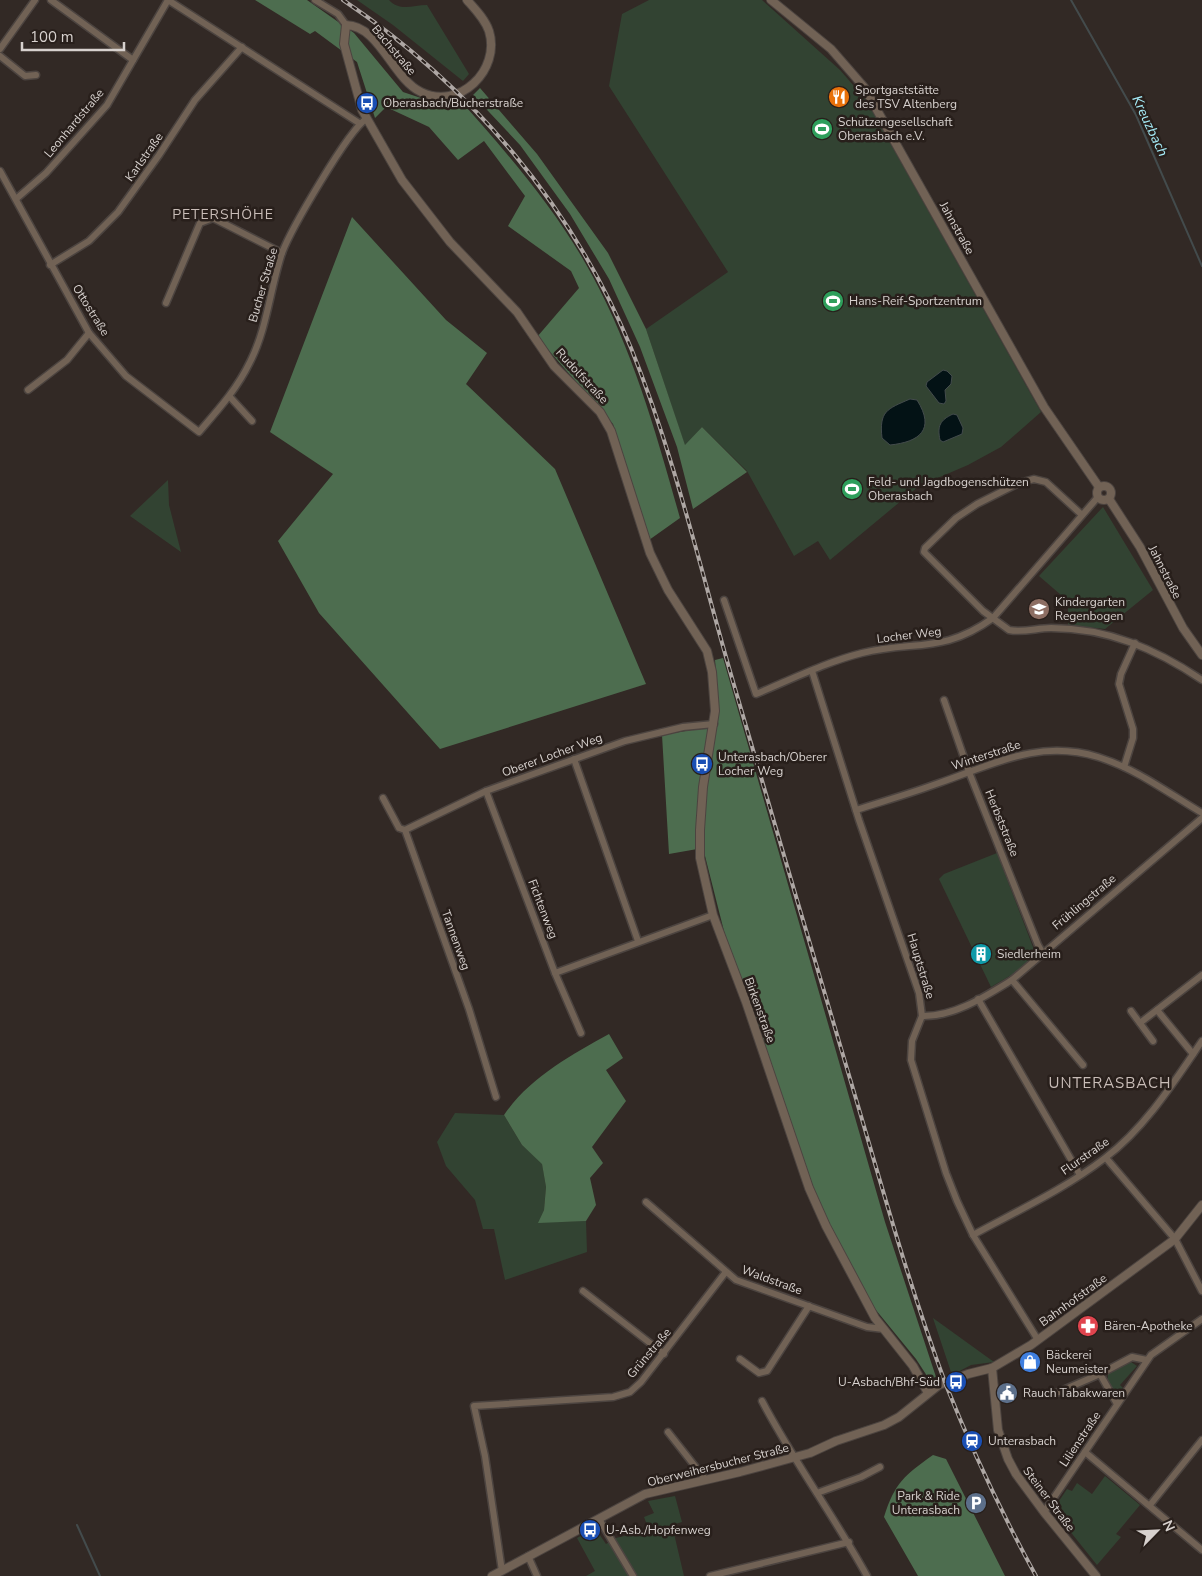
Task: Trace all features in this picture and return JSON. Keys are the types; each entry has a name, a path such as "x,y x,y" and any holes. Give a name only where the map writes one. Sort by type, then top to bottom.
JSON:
{"street":[{"path":"0,49 36,0"},
{"path":"51,0 133,60"},
{"path":"168,0 363,121"},
{"name":"Leonhardstraße","path":"16,199 46,173 107,105 168,0"},
{"path":"315,0 338,14 346,25"},
{"name":"Bachstraße","path":"346,25 362,29 374,40 411,87 437,97 455,94 474,84 486,70 492,50 489,30 479,12 467,0"},
{"name":"Jahnstraße","path":"771,0 831,49 864,87 1044,407 1099,487 1104,486 1111,489 1112,493 1109,499 1140,546 1168,603 1202,655"},
{"name":"Rudolfstraße","path":"346,25 344,44 363,121 424,210 450,242 517,312 554,366 600,412 611,431 650,553 668,590 706,651 712,672 714,724"},
{"name":"Karlstraße","path":"50,266 89,241 118,212 195,100 242,47"},
{"path":"0,56 25,76 36,75"},
{"name":"Bucher Straße","path":"199,432 230,398 251,361 262,330 282,253 289,236 363,121"},
{"name":"Ottostraße","path":"0,171 50,266 89,333 126,376 199,432"},
{"path":"166,302 200,223 213,218 282,253"},
{"path":"28,390 67,360 89,333"},
{"path":"230,398 252,421"},
{"path":"1082,516 1046,482 1034,479 1018,484 977,504 956,518 925,548 926,556 992,618 1009,630 1051,628 1114,635 1164,656 1202,680"},
{"path":"1099,487 1096,492 1098,498 1101,500 1109,499"},
{"name":"Locher Weg","path":"724,600 756,694 812,671 870,651 946,642 973,632 992,618 1098,498"},
{"path":"1124,767 1131,749 1133,729 1120,693 1119,684 1121,674 1135,643"},
{"name":"Hauptstraße","path":"812,671 856,810 919,993 922,1016 911,1050 913,1069 946,1173 973,1234 1038,1340"},
{"name":"Herbststraße","path":"944,700 969,772 1042,952"},
{"name":"Oberer Locher Weg","path":"405,830 486,791 574,760 646,736 693,725 714,724"},
{"name":"Birkenstraße","path":"714,724 707,751 700,830 700,858 713,915 746,1002 809,1188 859,1291 884,1329"},
{"name":"Winterstraße","path":"856,810 1013,756 1049,750 1084,753 1124,767 1160,785 1202,813"},
{"path":"574,760 638,941"},
{"name":"Fichtenweg","path":"486,791 555,973 581,1033"},
{"name":"Tannenweg","path":"383,798 399,828 405,830 469,1009 496,1096"},
{"name":"Frühlingstraße","path":"922,1016 942,1014 978,999 1012,980 1042,952 1202,818"},
{"path":"555,973 713,915"},
{"path":"1140,1023 1202,975"},
{"path":"1012,980 1083,1066"},
{"path":"978,999 1080,1175"},
{"path":"1131,1010 1153,1041"},
{"path":"1157,1010 1193,1054"},
{"name":"Flurstraße","path":"973,1234 1080,1175 1106,1158 1140,1124 1202,1041"},
{"path":"1106,1158 1175,1239 1202,1292"},
{"name":"Waldstraße","path":"646,1202 725,1273 736,1280 867,1327 884,1329"},
{"name":"Bahnhofstraße","path":"939,1385 968,1374 992,1368 1038,1340 1175,1239 1202,1205"},
{"name":"Grünstraße","path":"502,1571 485,1456 474,1406 622,1395 641,1382 725,1273"},
{"path":"583,1291 664,1354"},
{"path":"740,1359 759,1373 766,1371 809,1306"},
{"name":"Lilienstraße","path":"1044,1512 1147,1360 1202,1319"},
{"path":"884,1329 913,1366 928,1393"},
{"path":"1046,1394 1054,1394 1100,1374 1132,1357 1147,1360"},
{"name":"Steiner Straße","path":"992,1368 998,1430 1002,1446 1016,1474 1096,1576"},
{"path":"1100,1374 1117,1404"},
{"name":"Oberweihersbucher Straße","path":"492,1576 646,1494 793,1458 884,1425 899,1417 939,1385"},
{"path":"762,1401 793,1458 848,1542 867,1576"},
{"path":"668,1432 705,1479"},
{"path":"1150,1505 1202,1440"},
{"path":"1085,1452 1202,1550"},
{"path":"817,1493 861,1477 880,1467"},
{"path":"598,1519 633,1576"},
{"path":"710,1576 848,1542"},
{"path":"528,1556 537,1576"}],"green space":[{"path":"255,0 307,0 354,33 403,92 427,100 459,99 531,183 578,251 607,304 620,333 643,394 680,518 649,540 613,424 537,337 579,288 571,271 508,226 525,196 484,141 458,160 429,127 386,107 375,118 357,62 315,31 310,34"},
{"path":"357,0 389,0 393,4 402,7 427,5 469,74 463,81 393,25"},
{"name":"Hans-Reif-Sportzentrum","path":"649,0 762,0 840,70 866,100 1041,412 1001,447 968,465 919,486 830,560 818,541 794,556 747,471 702,427 685,446 646,329 728,272 609,86 622,14"},
{"path":"480,88 537,154 608,253 646,329 685,445 702,427 747,472 693,509 677,447 640,347 609,279 570,214 520,145 473,95"},
{"path":"352,217 446,320 487,353 466,384 555,469 646,684 440,749 319,613 278,541 333,474 270,432"},
{"path":"168,480 169,505 181,552 130,516"},
{"path":"1103,507 1153,590 1105,629 1068,625 1068,601 1039,576"},
{"path":"723,658 885,1222 936,1377 929,1379 916,1359 871,1304 818,1213 727,943 703,848 669,854 662,735 715,726 719,711 715,660"},
{"path":"997,853 1033,947 1034,956 1020,970 991,987 939,879 944,874"},
{"path":"609,1034 623,1058 606,1070 626,1101 592,1147 603,1163 590,1178 596,1205 586,1221 538,1223 544,1210 546,1187 542,1164 522,1145 504,1115 526,1090 552,1068"},
{"path":"455,1113 504,1115 522,1145 542,1163 546,1187 544,1210 539,1222 586,1221 587,1252 505,1280 494,1229 483,1229 475,1200 446,1166 437,1142"},
{"path":"933,1318 994,1362 971,1365 952,1375"},
{"path":"1131,1362 1137,1366 1120,1385 1123,1388 1118,1394 1109,1385 1108,1374"},
{"path":"933,1455 946,1459 1005,1576 918,1576 884,1517 892,1495 902,1480"},
{"path":"1105,1476 1140,1505 1116,1534 1121,1537 1097,1565 1053,1510 1067,1489 1072,1491 1077,1483 1092,1494"},
{"path":"675,1496 682,1522 672,1525 684,1576 586,1576 595,1571 577,1538 595,1528 606,1544 616,1538 649,1530 644,1517 654,1513 648,1501"}],"shaded area":[{"path":"943,370 952,376 951,384 945,390 946,401 944,404 939,403 926,386 927,382"},
{"path":"910,399 917,400 922,410 925,419 922,433 909,441 890,445 882,438 883,416 890,409"},
{"path":"953,414 957,415 963,428 962,434 943,442 940,440 939,435 940,424"}],"waterway":[{"name":"Kreuzbach","path":"1071,0 1136,115 1202,266"},
{"path":"77,1525 100,1576"}],"railway":[{"path":"343,0 390,34 434,71 475,110 513,153 548,198 579,245 607,296 631,348 647,389 687,515 763,784 884,1196 920,1310 946,1385 966,1434 999,1505 1036,1576"}],"place":[{"name":"Sportgaststätte des TSV Altenberg","path":"839,97"},
{"name":"Oberasbach/Bucherstraße","path":"367,103"},
{"name":"Schützengesellschaft Oberasbach e.V.","path":"822,129"},
{"name":"Hans-Reif-Sportzentrum","path":"833,301"},
{"name":"Feld- und Jagdbogenschützen Oberasbach","path":"852,489"},
{"name":"Kindergarten Regenbogen","path":"1039,609"},
{"name":"Unterasbach/Oberer Locher Weg","path":"702,764"},
{"name":"Siedlerheim","path":"981,954"},
{"name":"Bären-Apotheke","path":"1088,1326"},
{"name":"Bäckerei Neumeister","path":"1030,1362"},
{"name":"U-Asbach/Bhf-Süd","path":"956,1382"},
{"name":"Rauch Tabakwaren","path":"1007,1393"},
{"name":"Unterasbach","path":"972,1441"},
{"name":"Park & Ride Unterasbach","path":"976,1503"},
{"name":"U-Asb./Hopfenweg","path":"590,1530"}],"district":[{"name":"PETERSHÖHE","path":"223,214"},
{"name":"UNTERASBACH","path":"1110,1083"}]}
